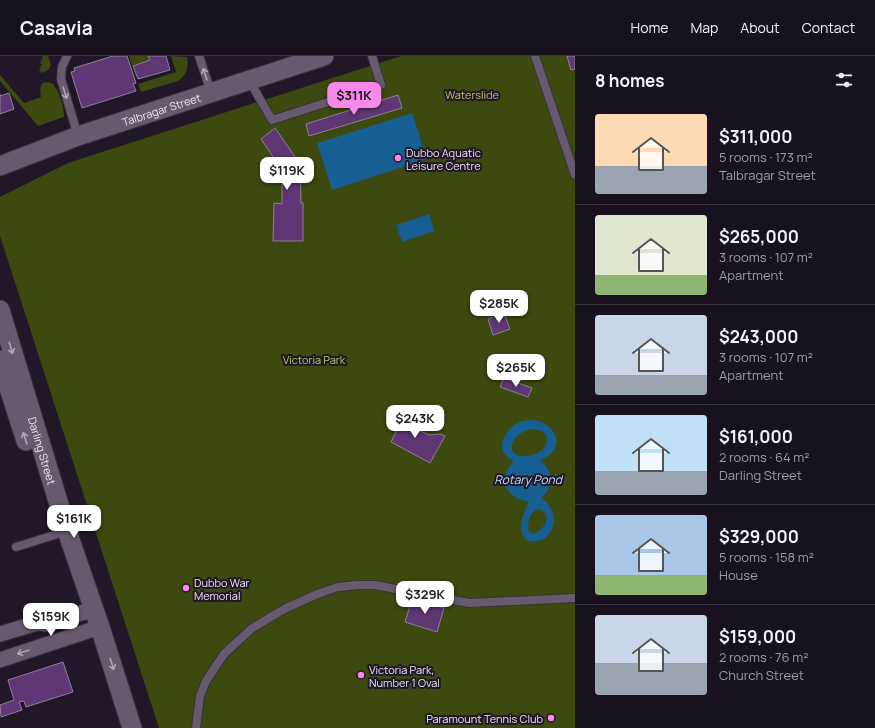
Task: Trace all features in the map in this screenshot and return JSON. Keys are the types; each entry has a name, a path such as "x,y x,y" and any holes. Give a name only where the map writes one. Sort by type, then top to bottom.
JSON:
{"street":[{"name":"Talbragar Street","path":"0,166 78,136 324,56"},
{"name":"Darling Street","path":"0,310 62,533"},
{"name":"Darling Street","path":"0,360 62,533 94,629 132,728"},
{"path":"0,634 37,623 46,624 88,611"},
{"name":"Darling Street","path":"94,629 119,728"},
{"path":"0,660 94,629"}],"lane":[{"path":"67,56 62,67 61,79 78,136"},
{"path":"199,56 211,92"},
{"path":"249,80 272,120 381,85 372,56"},
{"path":"535,56 575,175"},
{"path":"16,547 62,533"},
{"path":"196,728 200,696 206,682 224,654 251,629 286,608 320,593 338,587 375,585 469,603 575,598"}],"green space":[{"path":"43,56 48,56 51,65 48,70 42,73 39,70 42,64 40,63"},
{"path":"129,56 148,56 150,60 132,66"},
{"path":"171,56 187,57 188,64 183,76 178,81 141,92 138,84 176,72"},
{"name":"Victoria Park","path":"401,56 575,56 575,728 159,728 0,236 0,197 68,163"},
{"path":"0,75 24,103 41,97 40,90 43,83 46,82 53,84 58,91 61,100 64,117 38,126 0,81"}],"water":[{"path":"412,113 427,159 332,190 317,143"},
{"path":"429,214 434,231 402,242 396,225"},
{"name":"Rotary Pond","path":"528,420 545,424 552,429 557,442 555,449 549,455 540,460 548,469 551,479 549,489 541,498 548,504 552,511 554,519 553,527 549,534 543,539 536,541 526,540 521,531 522,521 529,502 514,497 506,487 506,474 514,461 504,453 502,448 502,443 507,432 518,423","holes":["533,429 542,431 546,435 546,443 543,449 529,456 515,454 512,449 514,439 521,433","538,509 543,511 547,517 544,526 533,534 529,532 528,525 531,516"]}],"building":[{"path":"113,56 127,56 136,83 133,84 136,91 82,108 71,72 75,71 74,68"},
{"path":"148,56 166,56 170,70 138,79 133,66 150,60"},
{"path":"567,56 575,56 575,69 571,70"},
{"path":"9,93 14,109 0,114 0,96"},
{"path":"398,95 402,108 309,136 306,124"},
{"path":"275,128 300,164 301,203 303,203 303,241 273,241 274,203 282,204 282,170 261,139"},
{"path":"504,313 510,329 493,335 488,319"},
{"path":"504,378 532,388 528,397 500,387"},
{"path":"400,414 418,423 415,428 429,435 440,434 445,436 430,463 391,442 397,430 390,426 395,417 398,418"},
{"path":"412,599 444,608 437,632 405,622"},
{"path":"63,662 73,692 26,707 24,701 19,702 22,710 1,717 0,705 14,700 8,680"}],"place":[{"name":"Dubbo Aquatic Leisure Centre","path":"398,158"},
{"name":"Dubbo War Memorial","path":"186,588"},
{"name":"Victoria Park, Number 1 Oval","path":"361,675"},
{"name":"Paramount Tennis Club","path":"551,718"}],"park label":[{"name":"Waterslide","path":"472,94"}]}
